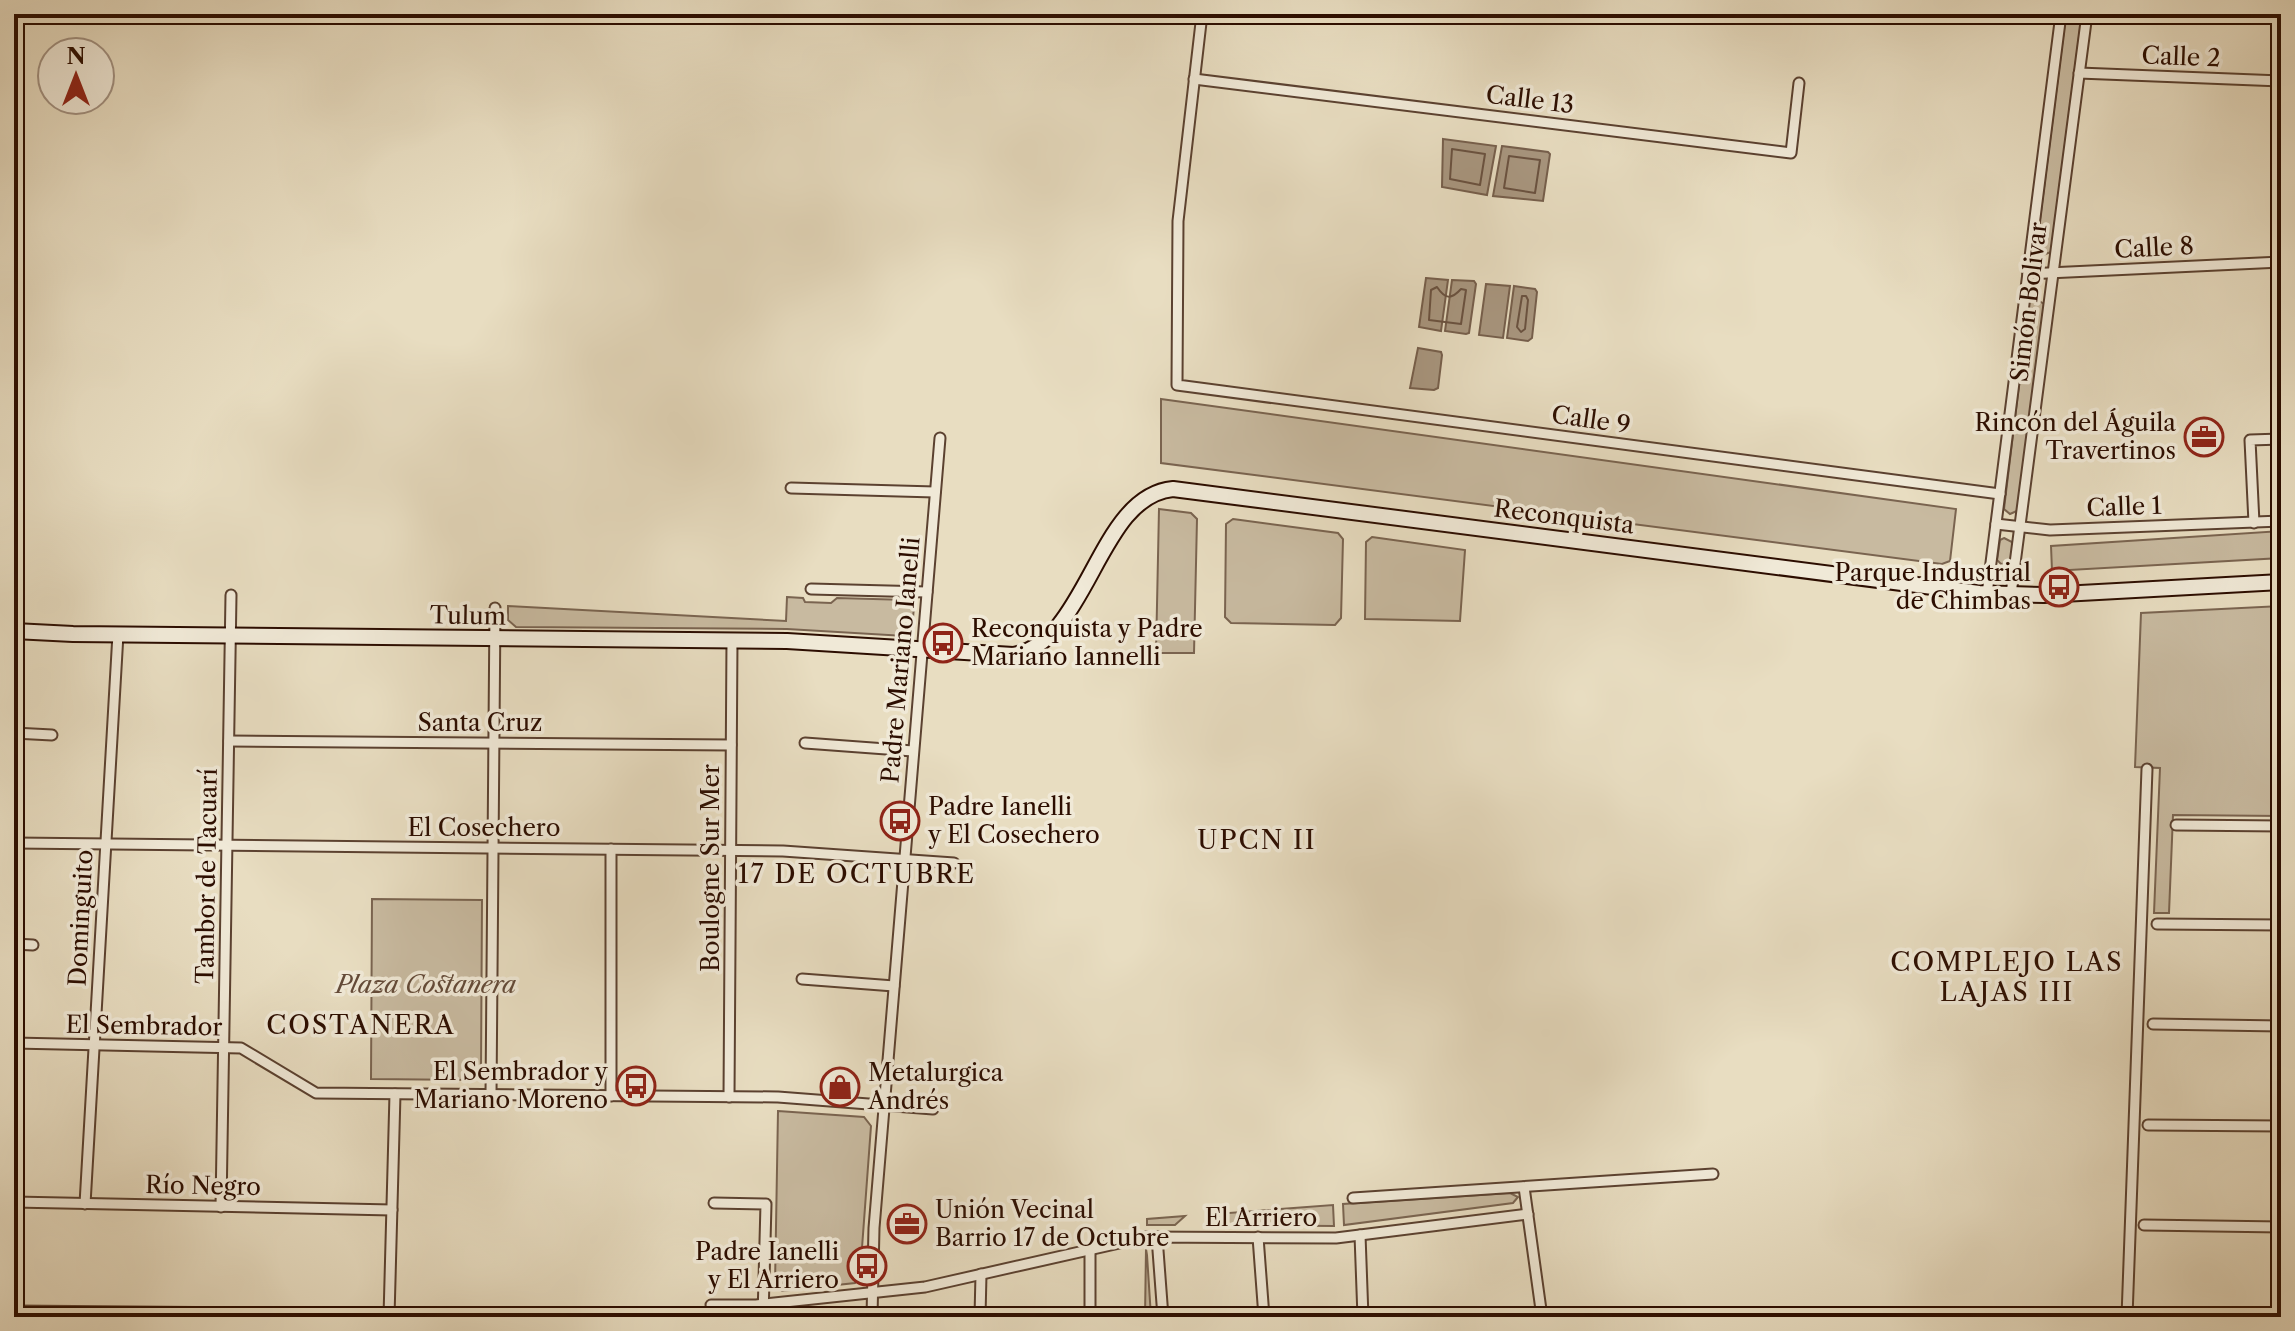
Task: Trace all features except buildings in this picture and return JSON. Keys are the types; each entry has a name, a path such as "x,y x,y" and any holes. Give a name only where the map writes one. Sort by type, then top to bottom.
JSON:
{"street":[{"path":"1194,79 1202,14"},
{"name":"Simón Bolivar","path":"1987,594 2061,14"},
{"name":"Simón Bolivar","path":"2011,594 2087,14"},
{"name":"Calle 2","path":"2079,73 2281,81"},
{"name":"Calle 13","path":"1194,79 1791,153 1799,83"},
{"name":"Calle 9","path":"1194,79 1178,221 1177,385 2000,494"},
{"name":"Calle 8","path":"2028,274 2281,262"},
{"name":"Padre Mariano Ianelli","path":"872,1317 874,1228 940,438"},
{"path":"2254,523 2250,440 2281,439"},
{"path":"791,488 935,492"},
{"name":"Reconquista","path":"922,650 1004,655 1020,654 1035,647 1061,621 1132,509 1150,494 1173,489 1987,594 2069,594 2281,582"},
{"name":"Calle 1","path":"1996,524 2050,530 2281,521"},
{"path":"811,589 927,592"},
{"name":"Tambor de Tacuarí","path":"221,1207 231,595"},
{"path":"491,1095 495,608"},
{"name":"Tulum","path":"14,631 732,640 922,650"},
{"name":"Dominguito","path":"85,1204 118,634"},
{"name":"Boulogne Sur Mer","path":"729,1097 732,640"},
{"path":"14,733 52,735"},
{"name":"Santa Cruz","path":"229,741 731,745"},
{"path":"805,743 913,751"},
{"path":"2127,1317 2147,769"},
{"path":"2176,825 2281,826"},
{"name":"El Cosechero","path":"14,843 783,851 954,863"},
{"path":"611,849 611,1096"},
{"path":"2157,924 2281,925"},
{"path":"14,944 33,945"},
{"path":"802,979 894,986"},
{"path":"2153,1024 2281,1026"},
{"name":"El Sembrador","path":"14,1043 241,1048 316,1093 778,1097 933,1109"},
{"path":"14,1311 389,1316 395,1094"},
{"path":"2148,1125 2281,1126"},
{"path":"1353,1198 1713,1174"},
{"path":"1524,1187 1542,1317"},
{"name":"Río Negro","path":"14,1202 392,1210"},
{"path":"714,1203 766,1204 763,1317"},
{"name":"El Arriero","path":"711,1305 764,1305 925,1287 1157,1237 1336,1238 1528,1214"},
{"path":"2144,1225 2281,1227"},
{"path":"1360,1235 1363,1317"},
{"path":"1157,1237 1163,1317"},
{"path":"1258,1237 1264,1317"},
{"path":"1090,1250 1090,1317"},
{"path":"980,1317 981,1274"}],"green space":[{"path":"2066,14 2082,14 2051,252 2043,255 2036,251"},
{"path":"2036,299 2044,304 2019,510 2010,514 2004,509 2029,302"},
{"path":"1161,399 1956,509 1950,561 1942,564 1161,463"},
{"path":"1159,509 1191,513 1197,519 1194,653 1156,653"},
{"path":"1233,519 1338,533 1343,539 1341,618 1335,625 1231,623 1225,617 1226,524"},
{"path":"2281,531 2281,558 2052,571 2051,546"},
{"path":"1372,537 1465,550 1460,621 1365,619 1366,542"},
{"path":"2004,538 2014,543 2012,562 2001,564 1997,560 2000,540"},
{"path":"787,597 803,598 805,602 831,603 837,598 909,600 914,606 912,630 905,636 787,629 516,627 508,620 508,606 786,621"},
{"path":"2281,606 2281,816 2173,815 2169,913 2154,913 2160,768 2135,767 2141,613"},
{"name":"Plaza Costanera","path":"372,899 482,900 481,1071 472,1080 371,1079"},
{"path":"778,1111 864,1117 871,1126 860,1275 855,1283 782,1291 775,1285"},
{"path":"1510,1193 1518,1197 1513,1203 1344,1225 1343,1204"},
{"path":"1333,1205 1334,1226 1226,1225 1215,1214"},
{"path":"1185,1216 1175,1225 1147,1225 1147,1219"},
{"path":"1146,1249 1147,1255 1151,1317 1145,1317"}],"water":[{"path":"1443,139 1496,146 1487,195 1442,187"},
{"path":"1502,146 1550,154 1543,201 1493,196"},
{"path":"1426,278 1448,280 1441,331 1419,327"},
{"path":"1452,280 1474,281 1476,284 1469,333 1466,334 1445,331"},
{"path":"1486,284 1510,286 1503,338 1479,335"},
{"path":"1514,286 1537,292 1532,338 1528,341 1507,338"},
{"path":"1418,348 1441,352 1438,388 1434,390 1410,388"}],"place":[{"name":"Rincón del Águila Travertinos","path":"2204,437"},
{"name":"Parque Industrial de Chimbas","path":"2059,587"},
{"name":"Reconquista y Padre Mariano Iannelli","path":"943,643"},
{"name":"Padre Ianelli y El Cosechero","path":"900,821"},
{"name":"El Sembrador y Mariano Moreno","path":"636,1086"},
{"name":"Metalurgica Andrés","path":"840,1087"},
{"name":"Unión Vecinal Barrio 17 de Octubre","path":"907,1224"},
{"name":"Padre Ianelli y El Arriero","path":"867,1266"}],"district":[{"name":"UPCN II","path":"1257,840"},
{"name":"17 DE OCTUBRE","path":"857,874"},
{"name":"COMPLEJO LAS LAJAS III","path":"2007,977"},
{"name":"COSTANERA","path":"361,1025"}]}
